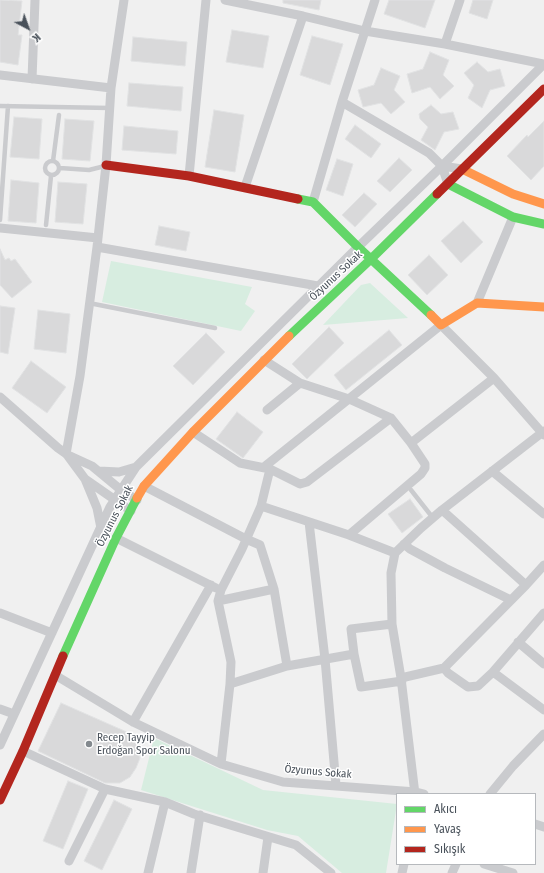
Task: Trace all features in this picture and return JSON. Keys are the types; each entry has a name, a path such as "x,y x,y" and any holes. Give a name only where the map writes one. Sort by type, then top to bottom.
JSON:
{"street":[{"path":"32,79 35,0"},
{"path":"101,528 97,508 85,479 67,454 80,376 98,243 106,165 111,88 124,0"},
{"path":"189,176 206,0"},
{"path":"225,0 303,16 365,31 445,44 544,64"},
{"path":"313,202 342,102 375,0"},
{"path":"445,44 460,0"},
{"path":"245,187 303,16"},
{"path":"0,745 101,528 115,500 136,467 358,246 442,166 544,64"},
{"path":"0,75 111,88"},
{"name":"Özyunus Sokak","path":"418,793 336,785 283,782 221,764 133,722 55,675 116,538 144,486 193,432 264,360 371,259 544,89"},
{"path":"342,102 429,153 442,166 448,184 513,217 544,224"},
{"path":"106,165 189,176 313,202 494,378 543,433 442,510 395,553 391,573 392,624 418,793"},
{"path":"442,166 462,169 513,194 544,204"},
{"path":"477,303 513,217"},
{"path":"0,228 98,243 318,286"},
{"path":"221,764 231,662 218,601 221,590 246,540 260,506 267,468 349,399 441,325 477,303 544,307"},
{"path":"264,360 300,384 349,399 391,418 425,464 425,468 421,474 349,536"},
{"path":"411,444 494,378"},
{"path":"267,410 300,384"},
{"path":"0,397 16,413 67,454 92,466 121,490 137,500"},
{"path":"193,432 240,463 267,468 300,484 307,482 391,418"},
{"path":"99,471 119,472 136,467"},
{"path":"492,471 544,514"},
{"path":"85,479 131,511"},
{"path":"144,486 260,546 274,589 286,666"},
{"path":"260,506 395,553"},
{"path":"442,510 526,585"},
{"path":"308,522 324,659 336,785"},
{"path":"116,538 221,590"},
{"path":"404,544 410,549 445,568 511,600"},
{"path":"392,624 351,629 354,654 362,687 444,668 544,565"},
{"path":"133,722 211,585"},
{"path":"218,601 274,589"},
{"path":"0,613 52,633"},
{"path":"444,668 448,673 468,687 478,686 493,672 544,613"},
{"path":"518,642 544,664"},
{"path":"230,684 286,666 354,654"},
{"path":"493,672 544,710"},
{"path":"0,800 23,751 55,675"},
{"path":"0,709 14,714"},
{"path":"491,793 513,766 544,734"},
{"path":"23,751 105,789 165,802 200,815 296,845 331,873"},
{"path":"69,861 105,789"},
{"path":"148,873 165,802"},
{"path":"191,873 200,815"},
{"path":"263,873 268,837"},
{"path":"487,865 512,873"}],"lane":[{"path":"0,106 110,108"},
{"path":"0,220 2,166 8,106"},
{"path":"53,161 58,115"},
{"path":"51,176 45,172 45,166 48,162 53,161 58,163 60,168"},
{"path":"60,168 89,170 106,165"},
{"path":"51,176 58,173 60,168"},
{"path":"46,225 51,176"},
{"path":"89,303 215,328"},
{"path":"411,490 433,518"}],"green space":[{"path":"111,261 252,287 245,304 255,311 241,331 102,302"},
{"path":"370,283 408,318 323,325 361,285"},
{"path":"154,738 263,790 396,804 386,873 342,873 298,836 267,830 141,790"}],"building":[{"path":"0,0 22,1 18,35 22,35 18,65 0,62"},
{"path":"283,0 321,0 319,10 283,3"},
{"path":"389,0 435,0 425,28 384,14"},
{"path":"473,0 493,0 487,19 469,13"},
{"path":"232,30 269,36 263,68 226,62"},
{"path":"312,36 343,44 330,85 300,75"},
{"path":"133,37 187,42 185,66 131,61"},
{"path":"430,52 449,60 443,75 454,86 440,99 430,87 412,93 407,74 423,69"},
{"path":"477,62 488,72 500,69 505,86 490,90 482,108 468,98 474,85 464,73"},
{"path":"381,68 400,76 394,90 405,102 391,114 381,103 363,107 358,90 374,85"},
{"path":"129,83 183,87 181,111 127,106"},
{"path":"431,105 441,114 453,112 459,129 444,132 435,150 421,140 428,127 420,119 419,114"},
{"path":"214,110 244,115 235,172 205,167"},
{"path":"14,117 42,119 39,159 10,157"},
{"path":"65,119 94,121 90,161 62,159"},
{"path":"544,121 544,166 531,180 507,156 527,135 528,137"},
{"path":"355,125 381,144 371,158 345,139"},
{"path":"124,126 178,131 176,154 122,150"},
{"path":"399,158 412,170 390,192 377,181"},
{"path":"337,159 353,164 343,196 326,190"},
{"path":"11,180 39,183 36,223 8,221"},
{"path":"58,182 87,184 83,224 55,222"},
{"path":"364,193 377,204 355,227 342,215"},
{"path":"463,221 483,242 461,263 441,241"},
{"path":"159,226 190,232 186,251 155,245"},
{"path":"0,249 5,260 9,258 11,261 15,259 32,282 12,298 0,285"},
{"path":"429,255 448,275 427,295 408,275"},
{"path":"0,306 15,308 8,354 0,352"},
{"path":"38,310 70,314 66,353 34,349"},
{"path":"329,327 344,343 307,379 292,364"},
{"path":"389,330 402,345 346,390 334,375"},
{"path":"206,333 225,352 193,385 173,366"},
{"path":"31,361 66,387 47,413 12,388"},
{"path":"237,412 263,432 243,458 216,439"},
{"path":"410,499 423,517 402,533 388,514"},
{"name":"Recep Tayyip Erdoğan Spor Salonu","path":"61,703 129,733 135,740 140,758 130,777 120,783 105,783 38,751"},
{"path":"68,781 88,789 63,849 43,841"},
{"path":"114,800 132,809 102,870 84,861"}],"traffic: fast":[{"path":"448,184 513,217 544,224"},
{"path":"289,336 371,259 437,194"},
{"path":"298,199 313,202 358,247 431,315"},
{"path":"63,656 116,538 137,498"}],"traffic: slow":[{"path":"462,169 513,194 544,204"},
{"path":"431,315 441,325 477,303 544,307"},
{"path":"137,498 144,486 193,432 289,336"}],"traffic: jam":[{"path":"437,194 544,89"},
{"path":"106,165 189,176 298,199"},
{"path":"0,800 23,751 63,656"}],"place":[{"name":"Recep Tayyip Erdoğan Spor Salonu","path":"89,744"}]}
